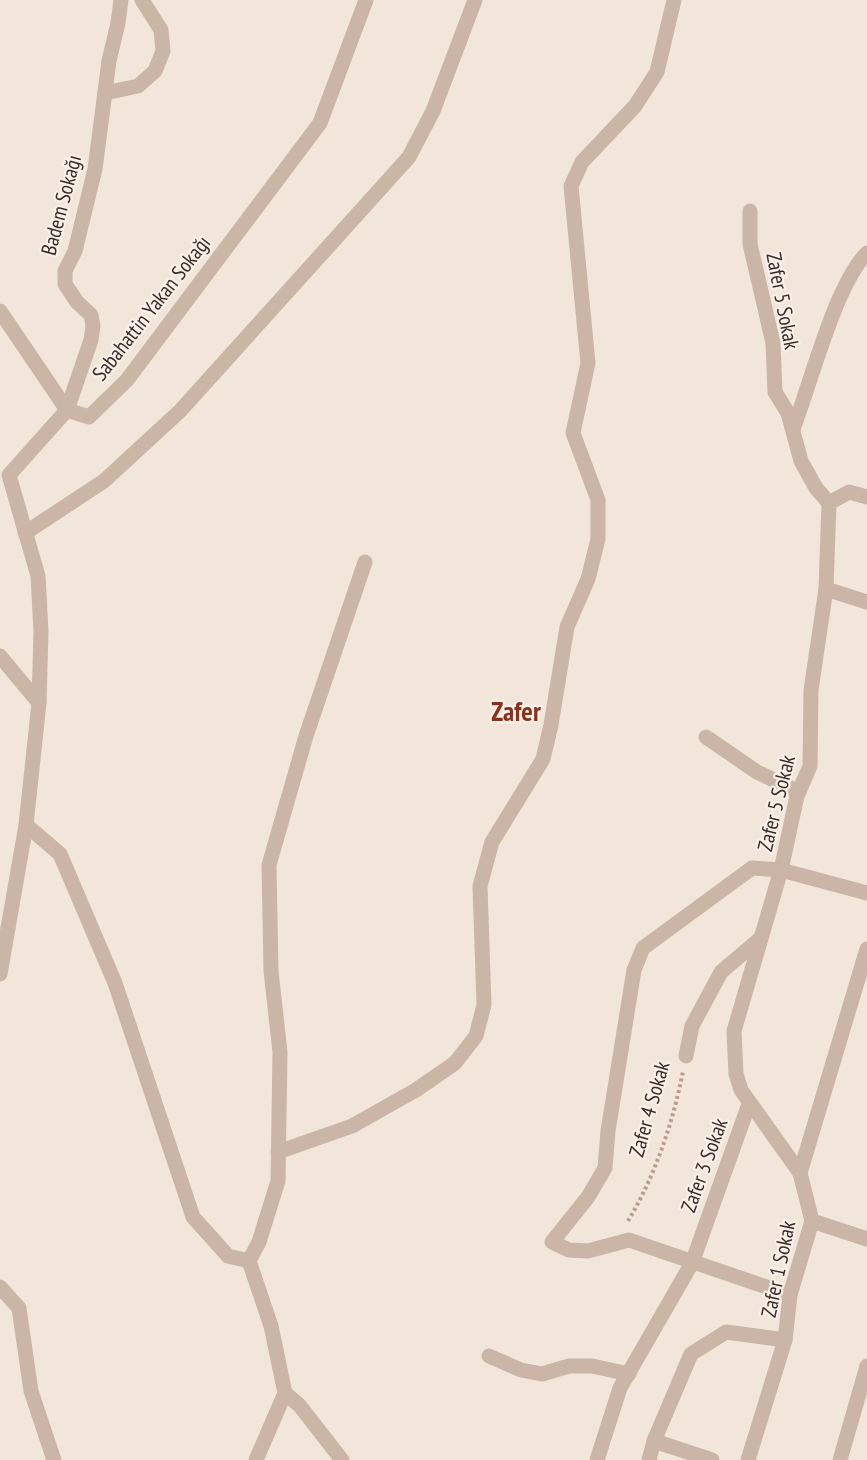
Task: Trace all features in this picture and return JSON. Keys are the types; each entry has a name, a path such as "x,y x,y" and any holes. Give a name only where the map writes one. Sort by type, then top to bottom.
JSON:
{"street":[{"name":"Badem Sokağı","path":"67,410 93,326 90,315 77,302 65,284 65,271 75,251 94,169 121,0"},
{"path":"105,93 138,86 155,71 164,51 161,30 141,0"},
{"path":"355,0 358,17"},
{"name":"Sabahattin Yakan Sokağı","path":"67,410 89,417 127,380 320,123 366,0"},
{"path":"25,533 104,481 180,411 409,157 433,111 475,0"},
{"path":"278,1152 352,1126 416,1090 455,1063 476,1036 484,1005 480,886 492,842 543,759 567,627 588,579 598,539 598,500 573,433 588,363 571,186 582,162 635,106 657,72 674,0"},
{"name":"Zafer 5 Sokak","path":"614,1245 588,1251 569,1250 552,1242 588,1197 605,1168 608,1131 634,970 643,948 752,868 781,870 799,792 810,766 811,690 826,589 829,503 816,488 801,461 788,413 775,392 773,343 750,244 750,211"},
{"path":"793,429 837,306 856,263 867,253"},
{"path":"0,311 67,410 4,475 38,576 41,631 39,703 26,825 0,974"},
{"path":"829,503 849,492 867,497"},
{"path":"256,1460 285,1393 271,1326 249,1261 259,1242 278,1181 280,1052 271,971 269,865 306,736 365,562"},
{"path":"826,589 867,602"},
{"path":"0,656 39,703"},
{"path":"706,737 757,772 799,792"},
{"path":"26,825 60,854 69,875 115,983 193,1217 228,1256 249,1261"},
{"path":"781,870 867,893"},
{"name":"Zafer 3 Sokak","path":"597,1460 620,1388 692,1263 749,1104 736,1074 734,1031 781,870"},
{"name":"Zafer 4 Sokak","path":"686,1056 692,1026 721,972 761,938"},
{"path":"800,1173 867,949"},
{"path":"749,1104 800,1173"},
{"name":"Zafer 1 Sokak","path":"747,1460 784,1340 790,1295 812,1221 800,1173"},
{"path":"812,1221 867,1239"},
{"path":"614,1245 629,1240 790,1295"},
{"path":"0,1287 19,1308 31,1391 54,1460"},
{"path":"649,1460 654,1441 691,1354 726,1332 784,1340"},
{"path":"489,1356 521,1370 542,1374 569,1366 592,1366 629,1374"},
{"path":"840,1460 867,1366"},
{"path":"285,1393 300,1406 342,1460"},
{"path":"654,1441 712,1460"}],"path":[{"name":"Zafer 4 Sokak","path":"614,1245 645,1193 679,1092 686,1056"}],"district":[{"name":"Zafer","path":"516,711"}]}
